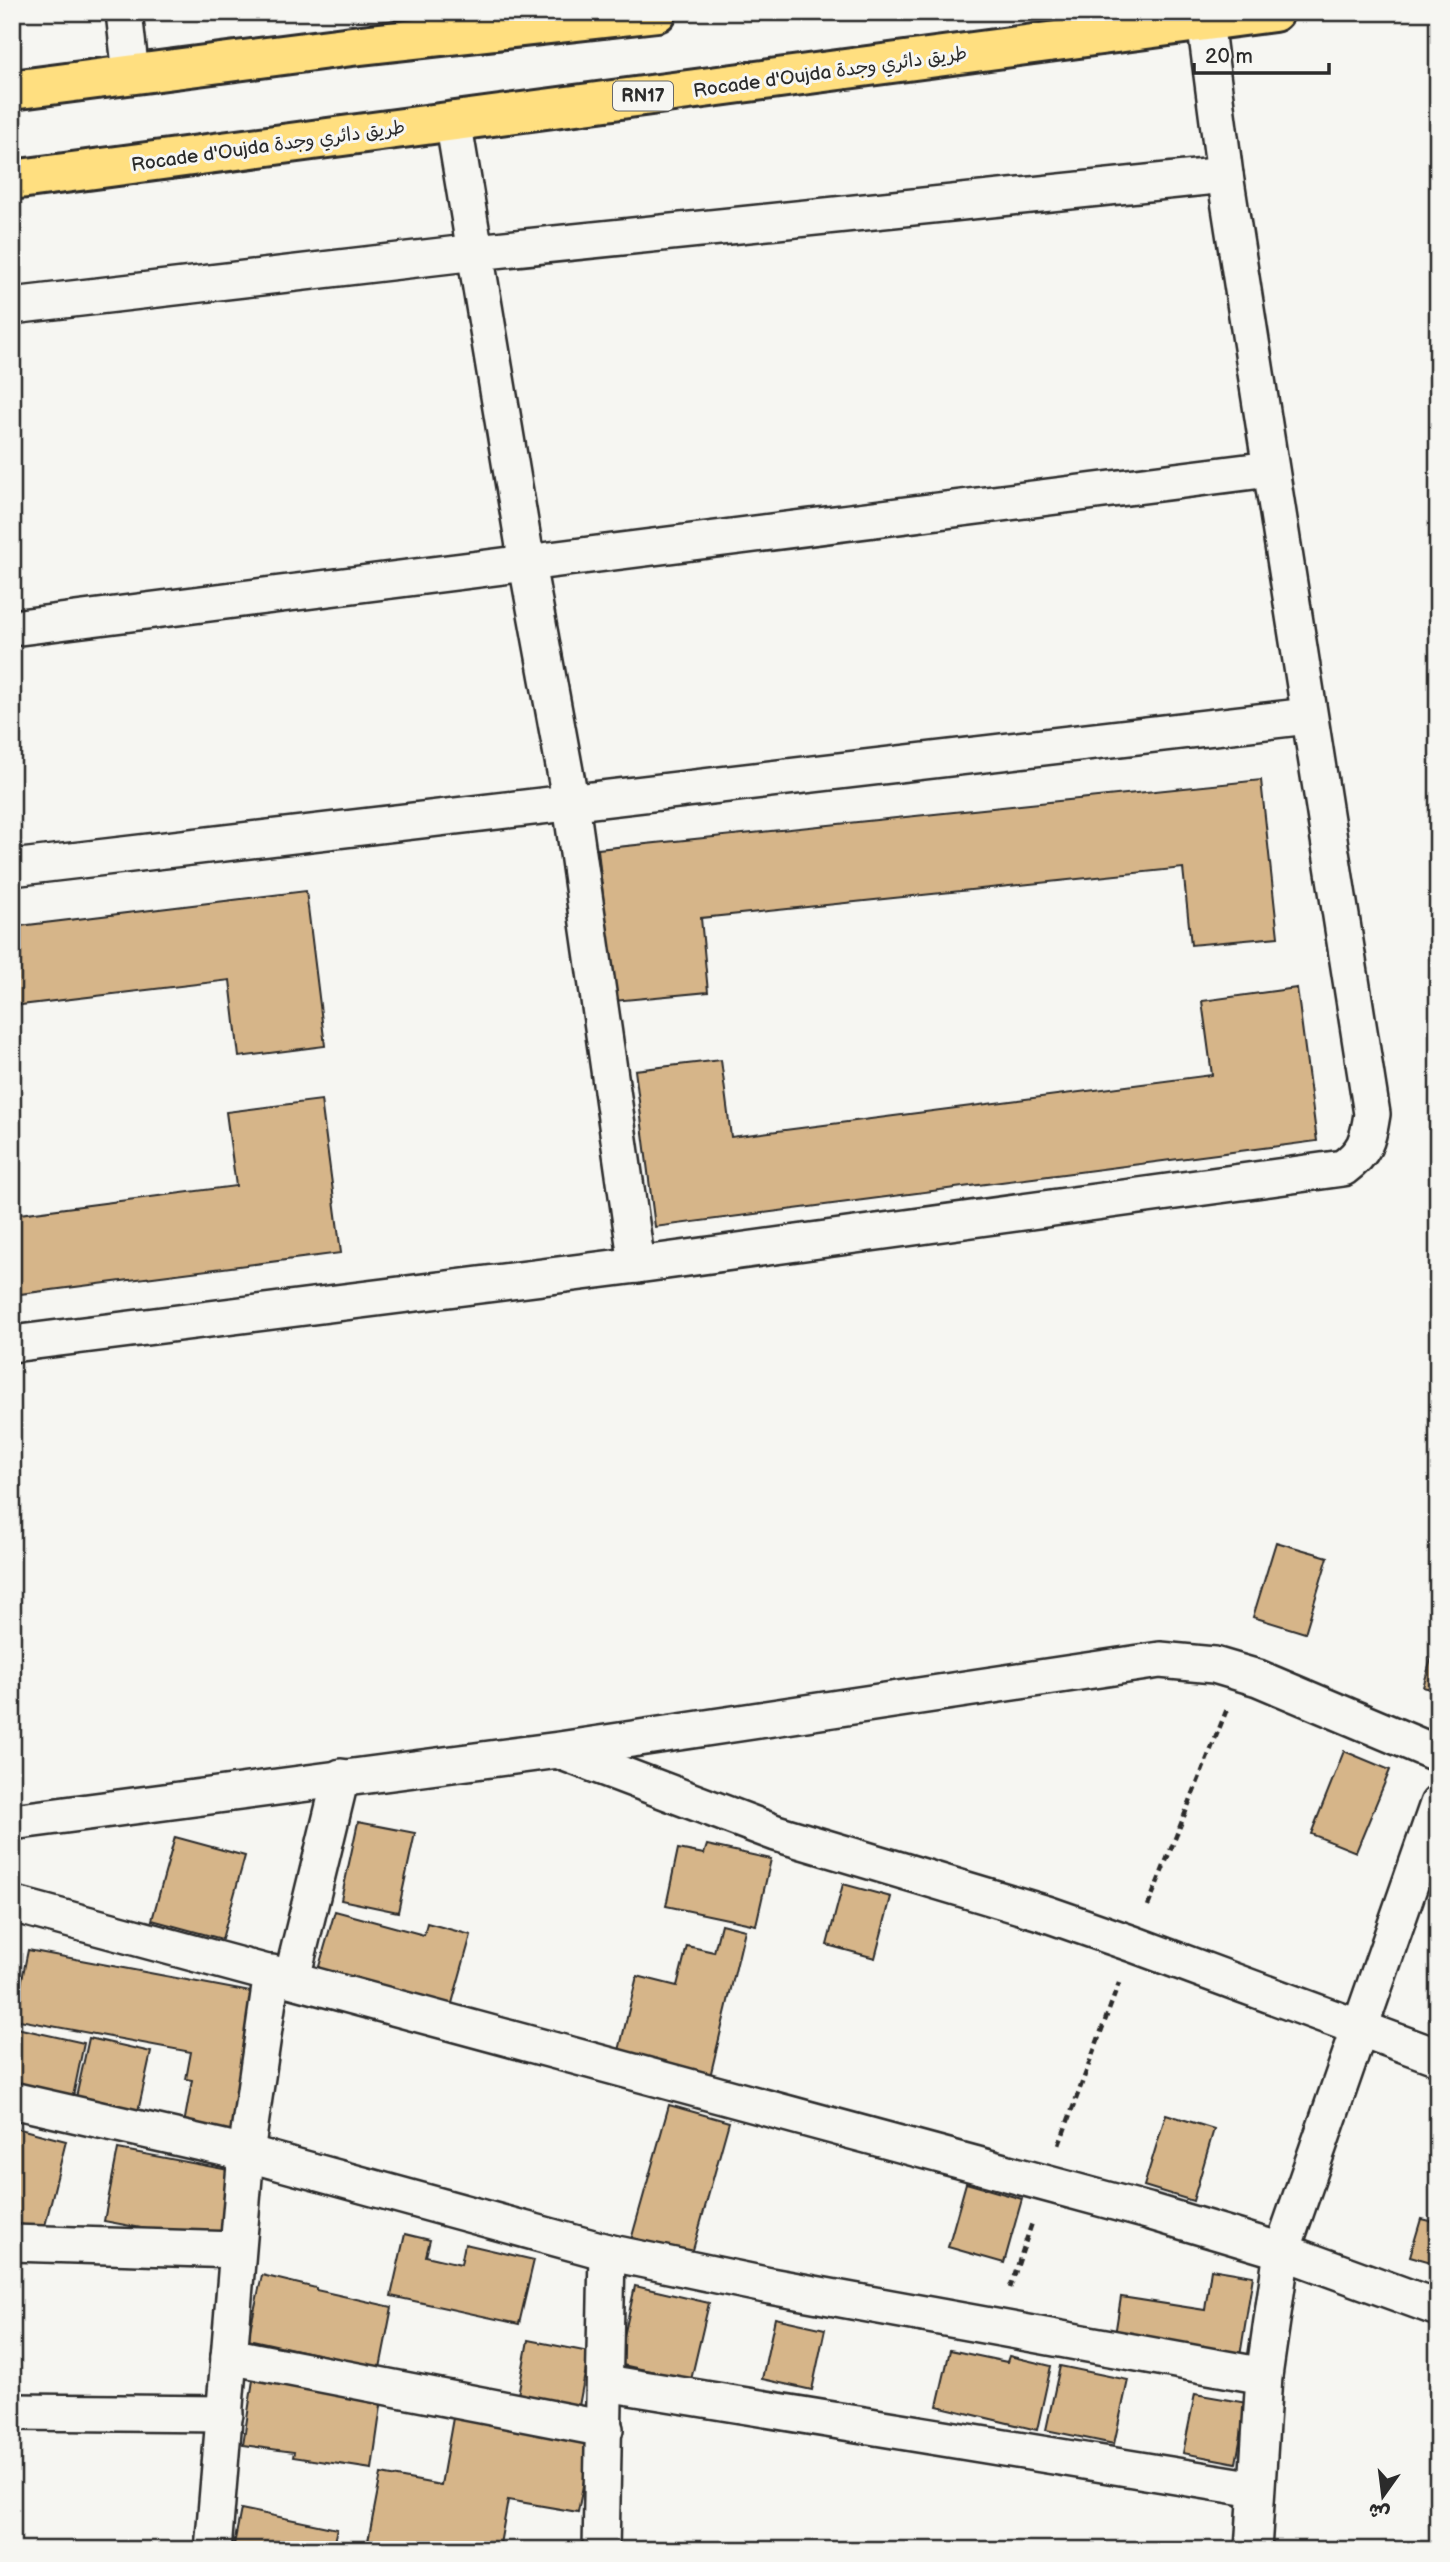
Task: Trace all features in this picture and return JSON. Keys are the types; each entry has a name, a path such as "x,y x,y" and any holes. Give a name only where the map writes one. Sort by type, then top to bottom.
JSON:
{"highway":[{"path":"12,90 352,46 657,12"},
{"name":"Rocade d'Oujda طريق دائري وجدة","path":"12,180 1273,12"}],"street":[{"path":"124,12 131,75"},
{"path":"12,1344 636,1265 1343,1168 1359,1156 1369,1137 1372,1114 1225,175 1205,21"},
{"path":"453,120 527,564 571,804 636,1265"},
{"path":"12,306 476,252 1225,175"},
{"path":"12,628 1270,469"},
{"path":"12,868 1308,716"},
{"path":"12,1822 559,1750 1160,1660 1214,1665 1258,1678 1438,1754"},
{"path":"559,1750 776,1833 1047,1914 1438,2057"},
{"path":"213,2550 246,2153 282,1976 341,1777"},
{"path":"1253,2550 1264,2376 1282,2251 1438,1804"},
{"path":"12,1903 1046,2183 1282,2251 1438,2308"},
{"path":"12,2100 246,2153 607,2252 996,2328 1264,2376"},
{"path":"12,2243 237,2250"},
{"path":"601,2550 607,2252"},
{"path":"229,2356 605,2429"},
{"path":"606,2383 1256,2489"},
{"path":"12,2412 225,2414"}],"path":[{"path":"996,2328 1133,1944 1241,1673"}],"building":[{"path":"1261,780 1278,937 1191,945 1183,868 701,918 708,992 614,1001 598,849"},
{"path":"306,891 325,1046 239,1057 230,980 12,1006 12,927"},
{"path":"1297,988 1317,1141 655,1227 635,1070 721,1060 731,1137 1212,1075 1202,1001"},
{"path":"321,1100 341,1253 12,1295 12,1215 236,1186 226,1112"},
{"path":"1276,1542 1328,1557 1305,1633 1253,1617"},
{"path":"1438,1635 1438,1691 1423,1687"},
{"path":"1344,1751 1390,1770 1356,1852 1311,1834"},
{"path":"358,1822 415,1833 398,1912 341,1900"},
{"path":"175,1837 245,1856 222,1939 152,1920"},
{"path":"707,1845 771,1859 756,1925 666,1906 678,1849 704,1854"},
{"path":"843,1884 891,1897 875,1958 827,1945"},
{"path":"335,1911 424,1935 427,1923 471,1935 451,2007 318,1970"},
{"path":"721,1924 745,1930 709,2081 617,2059 637,1976 677,1986 687,1946 714,1952"},
{"path":"28,1950 261,1994 234,2134 184,2124 192,2080 186,2079 191,2052 14,2019"},
{"path":"12,2027 84,2043 71,2106 12,2092"},
{"path":"89,2038 151,2052 137,2116 75,2102"},
{"path":"669,2105 729,2122 691,2257 631,2240"},
{"path":"1166,2114 1214,2129 1193,2201 1144,2186"},
{"path":"12,2127 66,2141 44,2230 12,2222"},
{"path":"118,2149 234,2171 221,2243 104,2221"},
{"path":"966,2183 1022,2199 1004,2263 948,2247"},
{"path":"1421,2219 1438,2223 1438,2264 1410,2256"},
{"path":"405,2234 430,2240 426,2256 461,2264 465,2244 534,2260 519,2324 391,2296"},
{"path":"1211,2269 1253,2276 1240,2356 1115,2335 1121,2297 1205,2310"},
{"path":"262,2275 392,2307 380,2368 248,2339"},
{"path":"635,2286 709,2303 691,2380 618,2364"},
{"path":"775,2318 825,2329 812,2390 762,2379"},
{"path":"528,2340 589,2352 579,2406 518,2395"},
{"path":"950,2350 1007,2362 1009,2356 1051,2366 1037,2430 937,2406"},
{"path":"1060,2366 1128,2380 1114,2444 1046,2430"},
{"path":"253,2380 382,2399 372,2469 293,2457 294,2452 243,2445"},
{"path":"1195,2394 1247,2403 1236,2463 1183,2453"},
{"path":"453,2418 591,2443 578,2512 508,2500 499,2550 385,2550 367,2547 381,2474 441,2485"},
{"path":"241,2509 337,2529 332,2550 233,2550"}]}
